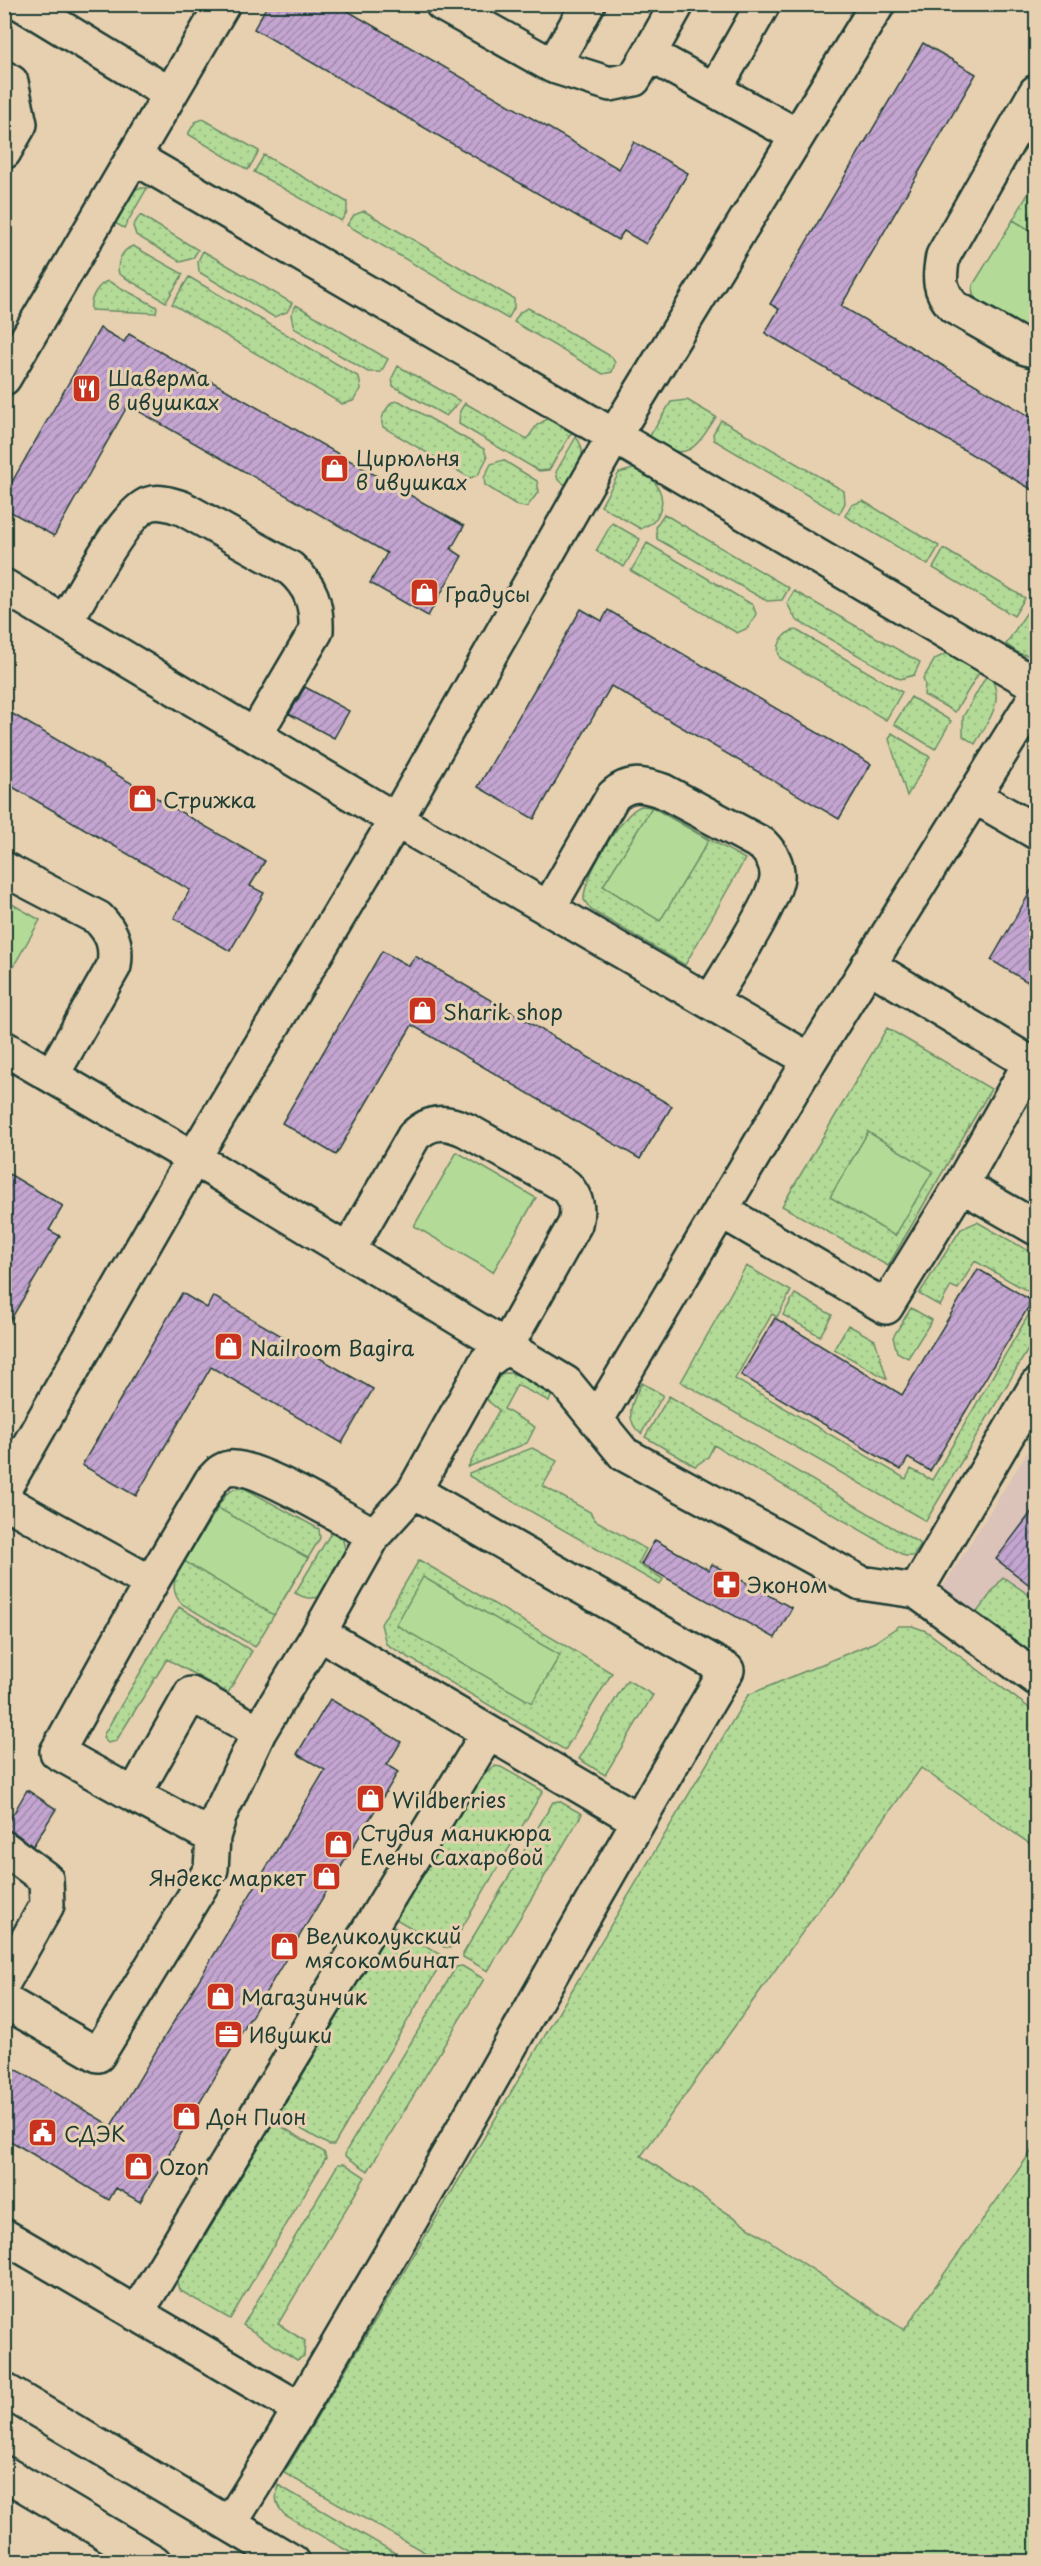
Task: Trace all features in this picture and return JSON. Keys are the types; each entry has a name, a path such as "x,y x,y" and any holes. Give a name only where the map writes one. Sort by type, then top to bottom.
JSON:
{"street":[{"path":"22,4 171,94"},
{"path":"4,378 224,4"},
{"path":"442,4 553,66 610,84 634,79 677,4"},
{"path":"553,66 588,4"},
{"path":"715,89 763,4"},
{"path":"4,1489 193,1159 396,820 614,436 878,4"},
{"path":"650,54 796,135"},
{"path":"4,78 11,82 20,124 4,152"},
{"path":"1036,92 943,256 939,277 944,297 954,307 1026,348 1036,351"},
{"path":"134,157 1036,685"},
{"path":"65,622 125,523 149,504 166,503 182,508 290,568 305,581 313,596 317,614 316,631 255,735"},
{"path":"4,586 396,820 810,1060"},
{"path":"597,1419 810,1060 1036,696"},
{"path":"548,909 613,796 622,788 633,784 647,785 663,791 762,844 773,856 777,877 770,898 711,1002"},
{"path":"974,796 1036,832"},
{"path":"4,869 98,918 108,929 116,952 114,966 51,1075"},
{"path":"722,1211 886,1307 961,1185 1030,1063 868,965"},
{"path":"4,1048 566,1383 624,1454 861,1583 916,1590 1036,1678"},
{"path":"4,2001 98,2055 211,1869 213,1837 220,1814 260,1732 374,1535 414,1491 486,1362 506,1347 575,1224 578,1210 575,1197 566,1186 466,1130 451,1123 436,1123 423,1127 414,1136 348,1251"},
{"path":"961,1185 1036,1228"},
{"path":"916,1590 1036,1386"},
{"path":"213,1837 57,1752 151,1583 211,1481 220,1472 230,1468 255,1472 374,1535"},
{"path":"230,2523 460,2137 638,1820 727,1670 414,1491"},
{"path":"4,1501 151,1583"},
{"path":"319,1633 638,1820"},
{"path":"134,1795 191,1694 260,1732"},
{"path":"136,2314 488,1733"},
{"path":"4,1848 24,1860 46,1879 47,1905 4,1981"},
{"path":"4,2236 300,2409"},
{"path":"4,2390 294,2562"},
{"path":"4,2473 154,2562"}],"shaded area":[{"path":"1036,1438 1036,1660 942,1588"}],"green space":[{"path":"203,119 259,151 248,170 188,134 195,122"},
{"path":"264,155 347,202 347,212 341,221 254,172"},
{"path":"1036,180 1036,234 1013,220"},
{"path":"147,188 124,228 111,221 132,191"},
{"path":"364,211 514,299 514,308 508,319 347,225 354,215"},
{"path":"140,215 198,250 193,258 181,262 136,235 133,226"},
{"path":"1013,220 1036,234 1036,330 996,314 981,304 973,292 973,285"},
{"path":"133,246 183,274 166,302 119,274 118,265 121,257"},
{"path":"203,251 292,303 287,312 274,317 199,272 198,261"},
{"path":"189,277 359,377 361,389 353,401 342,404 172,304"},
{"path":"108,281 157,307 156,313 91,310 91,301 95,292"},
{"path":"296,305 388,359 381,372 368,372 294,328 291,315"},
{"path":"528,308 612,357 615,363 612,372 603,374 514,322 520,312"},
{"path":"398,366 460,401 446,416 393,386 392,378"},
{"path":"687,400 716,417 696,445 682,452 651,442 649,437 671,402"},
{"path":"399,401 484,449 487,458 478,475 470,478 383,427 382,420 385,411 392,402"},
{"path":"465,403 527,439 537,425 547,419 572,432 549,470 539,471 459,424 460,411"},
{"path":"721,420 844,491 845,503 839,514 714,440 713,434"},
{"path":"576,437 580,443 582,456 569,487 558,480 556,472"},
{"path":"503,460 537,481 539,491 527,507 518,506 485,485 484,478 491,464"},
{"path":"633,469 642,472 655,483 661,497 659,514 653,522 641,529 601,506 619,473"},
{"path":"863,501 939,546 928,565 845,516 851,505"},
{"path":"664,514 789,588 782,600 767,601 657,539 656,526"},
{"path":"612,523 640,539 624,567 596,551"},
{"path":"647,543 753,605 756,614 748,628 737,633 631,571"},
{"path":"944,549 1025,598 1014,616 933,568"},
{"path":"794,591 920,662 914,675 900,679 796,620 787,603"},
{"path":"1031,606 1036,608 1036,656 1020,654 1006,644"},
{"path":"796,630 902,692 886,720 780,658 778,649 781,640 791,631"},
{"path":"947,653 956,654 982,668 955,712 924,695 923,679 935,659"},
{"path":"988,673 996,692 996,701 990,718 975,744 963,736 963,717"},
{"path":"911,697 951,721 935,749 894,724"},
{"path":"892,733 930,757 907,796 889,739"},
{"path":"641,806 652,807 745,859 685,965 591,910 584,900 589,878 604,848 623,821"},
{"path":"652,807 709,840 660,921 603,886"},
{"path":"5,900 40,920 5,981"},
{"path":"887,1028 991,1089 888,1266 782,1206"},
{"path":"868,1132 933,1171 895,1236 830,1197"},
{"path":"457,1152 536,1198 493,1272 414,1226"},
{"path":"977,1222 1036,1255 1036,1296 975,1261 958,1289 951,1286 940,1306 919,1294 961,1229"},
{"path":"746,1266 791,1291 777,1317 772,1314 735,1379 906,1479 911,1469 932,1480 1036,1302 1036,1336 926,1521 681,1382"},
{"path":"795,1294 832,1315 820,1336 783,1315"},
{"path":"911,1308 932,1320 908,1358 897,1352 893,1337"},
{"path":"848,1325 875,1340 887,1379 834,1349"},
{"path":"509,1373 523,1376 553,1393 549,1401 517,1385 504,1409 535,1427 527,1443 468,1467 499,1410 488,1401 485,1390 496,1374"},
{"path":"642,1383 663,1395 641,1434 632,1422 631,1409"},
{"path":"669,1396 921,1544 913,1556 905,1556 714,1445 708,1457 695,1466 645,1437"},
{"path":"532,1448 557,1461 543,1486 590,1512 595,1520 646,1549 638,1564 663,1579 660,1585 469,1476 469,1473"},
{"path":"244,1488 319,1529 320,1538 255,1647 182,1604 175,1594 174,1586 176,1574 226,1494 234,1489"},
{"path":"218,1508 308,1558 274,1615 184,1561"},
{"path":"332,1531 342,1537 346,1552 322,1596 308,1598 295,1593"},
{"path":"419,1560 612,1673 565,1750 386,1644 381,1624"},
{"path":"423,1577 560,1655 532,1703 396,1625"},
{"path":"1003,1577 1036,1600 1036,1666 972,1619"},
{"path":"179,1607 252,1651 228,1693 167,1659 116,1741 108,1743 103,1738 104,1734"},
{"path":"899,1626 912,1626 926,1631 1036,1713 1036,1848 921,1768 641,2156 904,2330 1036,2145 1036,2561 440,2561 284,2473 748,1695 875,1642"},
{"path":"627,1680 653,1695 605,1775 579,1759"},
{"path":"495,1766 501,1767 543,1791 450,1948 444,1947 396,1919 484,1773"},
{"path":"559,1801 582,1814 488,1971 463,1957 463,1954 553,1802"},
{"path":"392,1926 440,1954 444,1959 334,2145 329,2145 278,2116"},
{"path":"462,1966 484,1979 368,2171 345,2156 346,2151 456,1967"},
{"path":"274,2122 324,2152 326,2158 230,2319 179,2290 177,2283"},
{"path":"338,2164 345,2164 365,2177 278,2324 305,2341 304,2356 297,2360 243,2325"},
{"path":"278,2485 409,2561 365,2561 285,2515 277,2501"}],"building":[{"path":"268,4 336,4 619,169 634,142 688,173 646,244 624,231 618,240 254,29"},
{"path":"923,43 976,74 841,306 1036,420 1036,492 765,333 779,309 770,304"},
{"path":"100,328 124,342 129,334 464,526 451,549 462,556 428,616 370,583 387,553 128,405 54,536 4,508 4,496"},
{"path":"581,609 602,621 608,610 871,764 839,819 611,686 534,819 478,787"},
{"path":"305,687 349,711 334,738 289,714"},
{"path":"4,709 265,861 250,886 264,893 230,951 174,918 190,890 4,782"},
{"path":"1036,882 1036,987 991,960"},
{"path":"382,951 409,966 415,956 672,1106 640,1159 412,1025 336,1155 282,1123"},
{"path":"4,1171 63,1206 49,1230 60,1236 4,1331"},
{"path":"978,1269 1032,1301 930,1471 908,1458 901,1470 741,1375 775,1318 902,1395"},
{"path":"182,1293 207,1308 213,1296 373,1389 342,1443 211,1367 136,1496 82,1465"},
{"path":"1036,1506 1036,1590 996,1559"},
{"path":"655,1540 709,1570 712,1564 792,1608 775,1638 641,1564"},
{"path":"330,1699 401,1742 387,1765 398,1772 140,2202 116,2188 109,2200 4,2137 4,2062 111,2126 325,1770 297,1754"},
{"path":"27,1790 56,1809 33,1846 15,1833 4,1830"}],"place":[{"name":"Шаверма в ивушках","path":"87,389"},
{"name":"Цирюльня в ивушках","path":"335,469"},
{"name":"Градусы","path":"424,593"},
{"name":"Стрижка","path":"142,799"},
{"name":"Sharik shop","path":"422,1011"},
{"name":"Nailroom Bagira","path":"229,1347"},
{"name":"Эконом","path":"726,1584"},
{"name":"Wildberries","path":"371,1799"},
{"name":"Студия маникюра Елены Сахаровой","path":"339,1844"},
{"name":"Яндекс маркет","path":"327,1877"},
{"name":"Великолукский мясокомбинат","path":"284,1947"},
{"name":"Магазинчик","path":"220,1996"},
{"name":"Ивушки","path":"228,2034"},
{"name":"Дон Пион","path":"186,2116"},
{"name":"СДЭК","path":"43,2133"},
{"name":"Ozon","path":"138,2166"}]}
